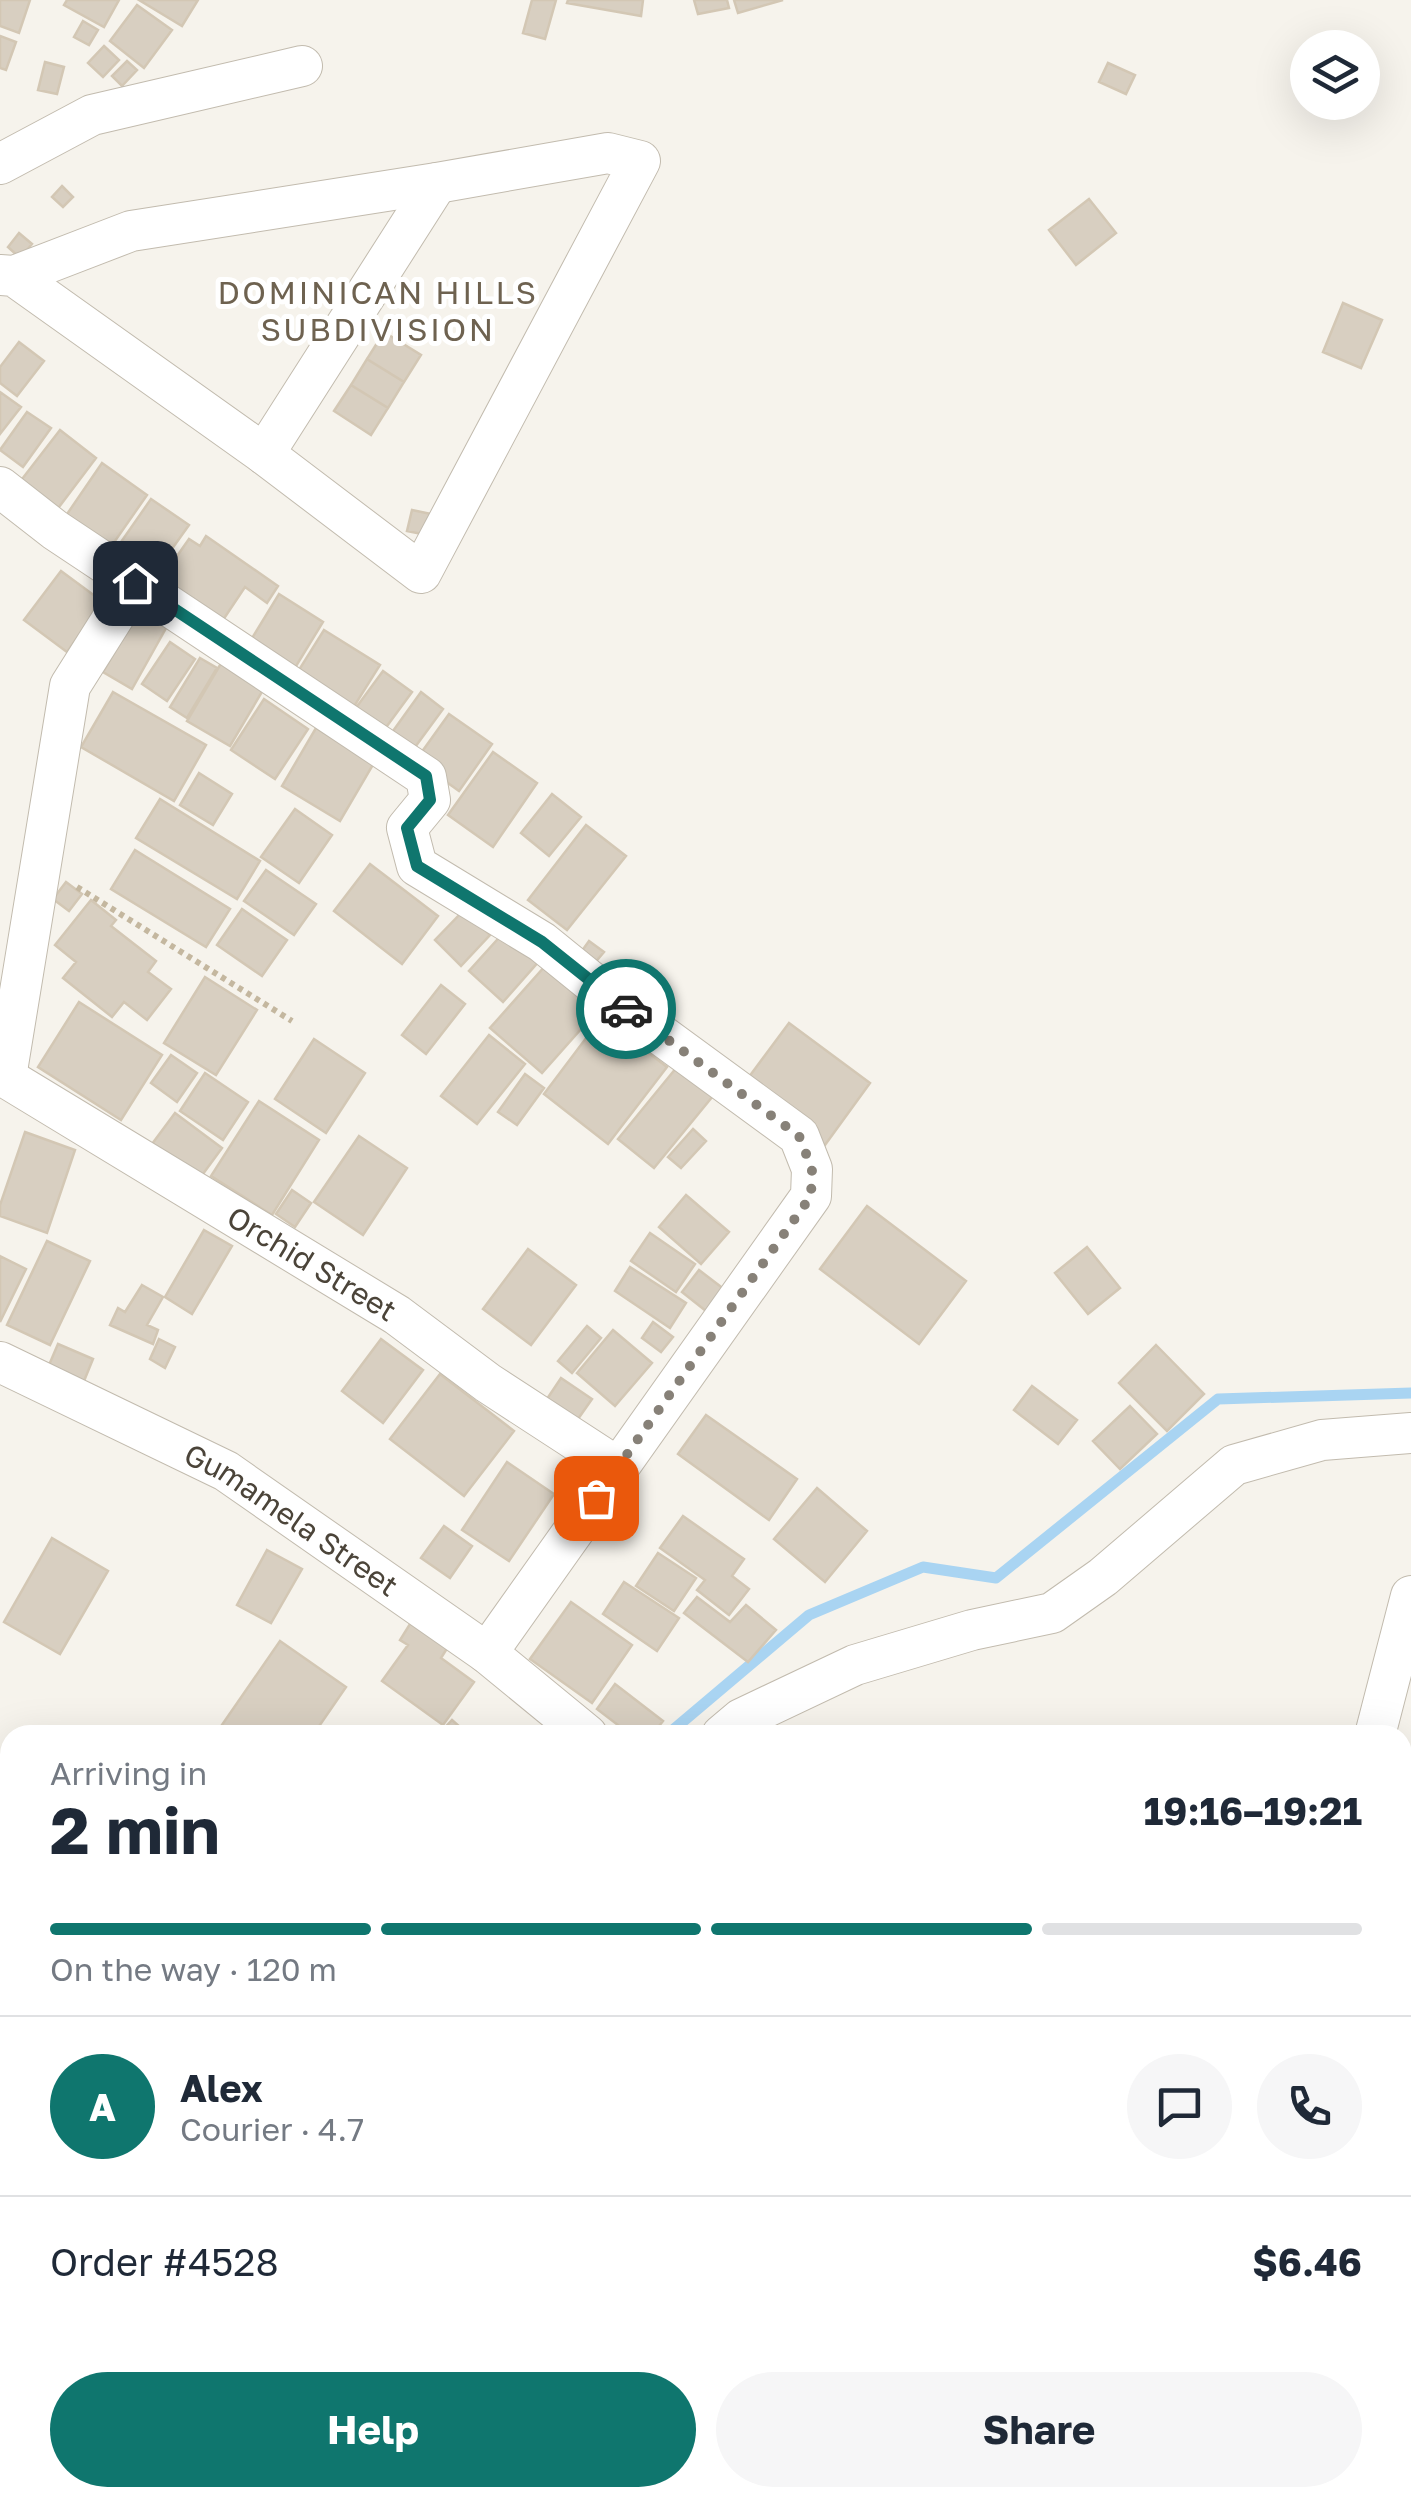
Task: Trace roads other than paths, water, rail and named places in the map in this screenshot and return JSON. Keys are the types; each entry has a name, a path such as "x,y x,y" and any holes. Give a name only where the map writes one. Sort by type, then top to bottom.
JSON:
{"street":[{"path":"0,164 92,115 302,66"},
{"path":"608,153 640,161 421,573 264,454 7,276 131,231 608,153"},
{"path":"264,454 437,184"},
{"path":"0,487 56,530 426,776 430,800 407,828 417,866 542,942 616,1002 799,1136 812,1169 811,1196 487,1653"},
{"path":"3,1075 70,686 135,583"},
{"name":"Orchid Street","path":"3,1075 397,1314 488,1383 617,1467"},
{"name":"Gumamela Street","path":"0,1362 226,1471 487,1653 575,1725"},
{"path":"734,1725 856,1666 972,1630 1052,1613 1103,1577 1234,1465 1322,1440 1411,1433"},
{"path":"1378,1725 1411,1596"}],"waterway":[{"path":"679,1725 809,1615 923,1567 996,1578 1218,1399 1411,1393"}],"district":[{"name":"DOMINICAN HILLS SUBDIVISION","path":"378,310"}]}
